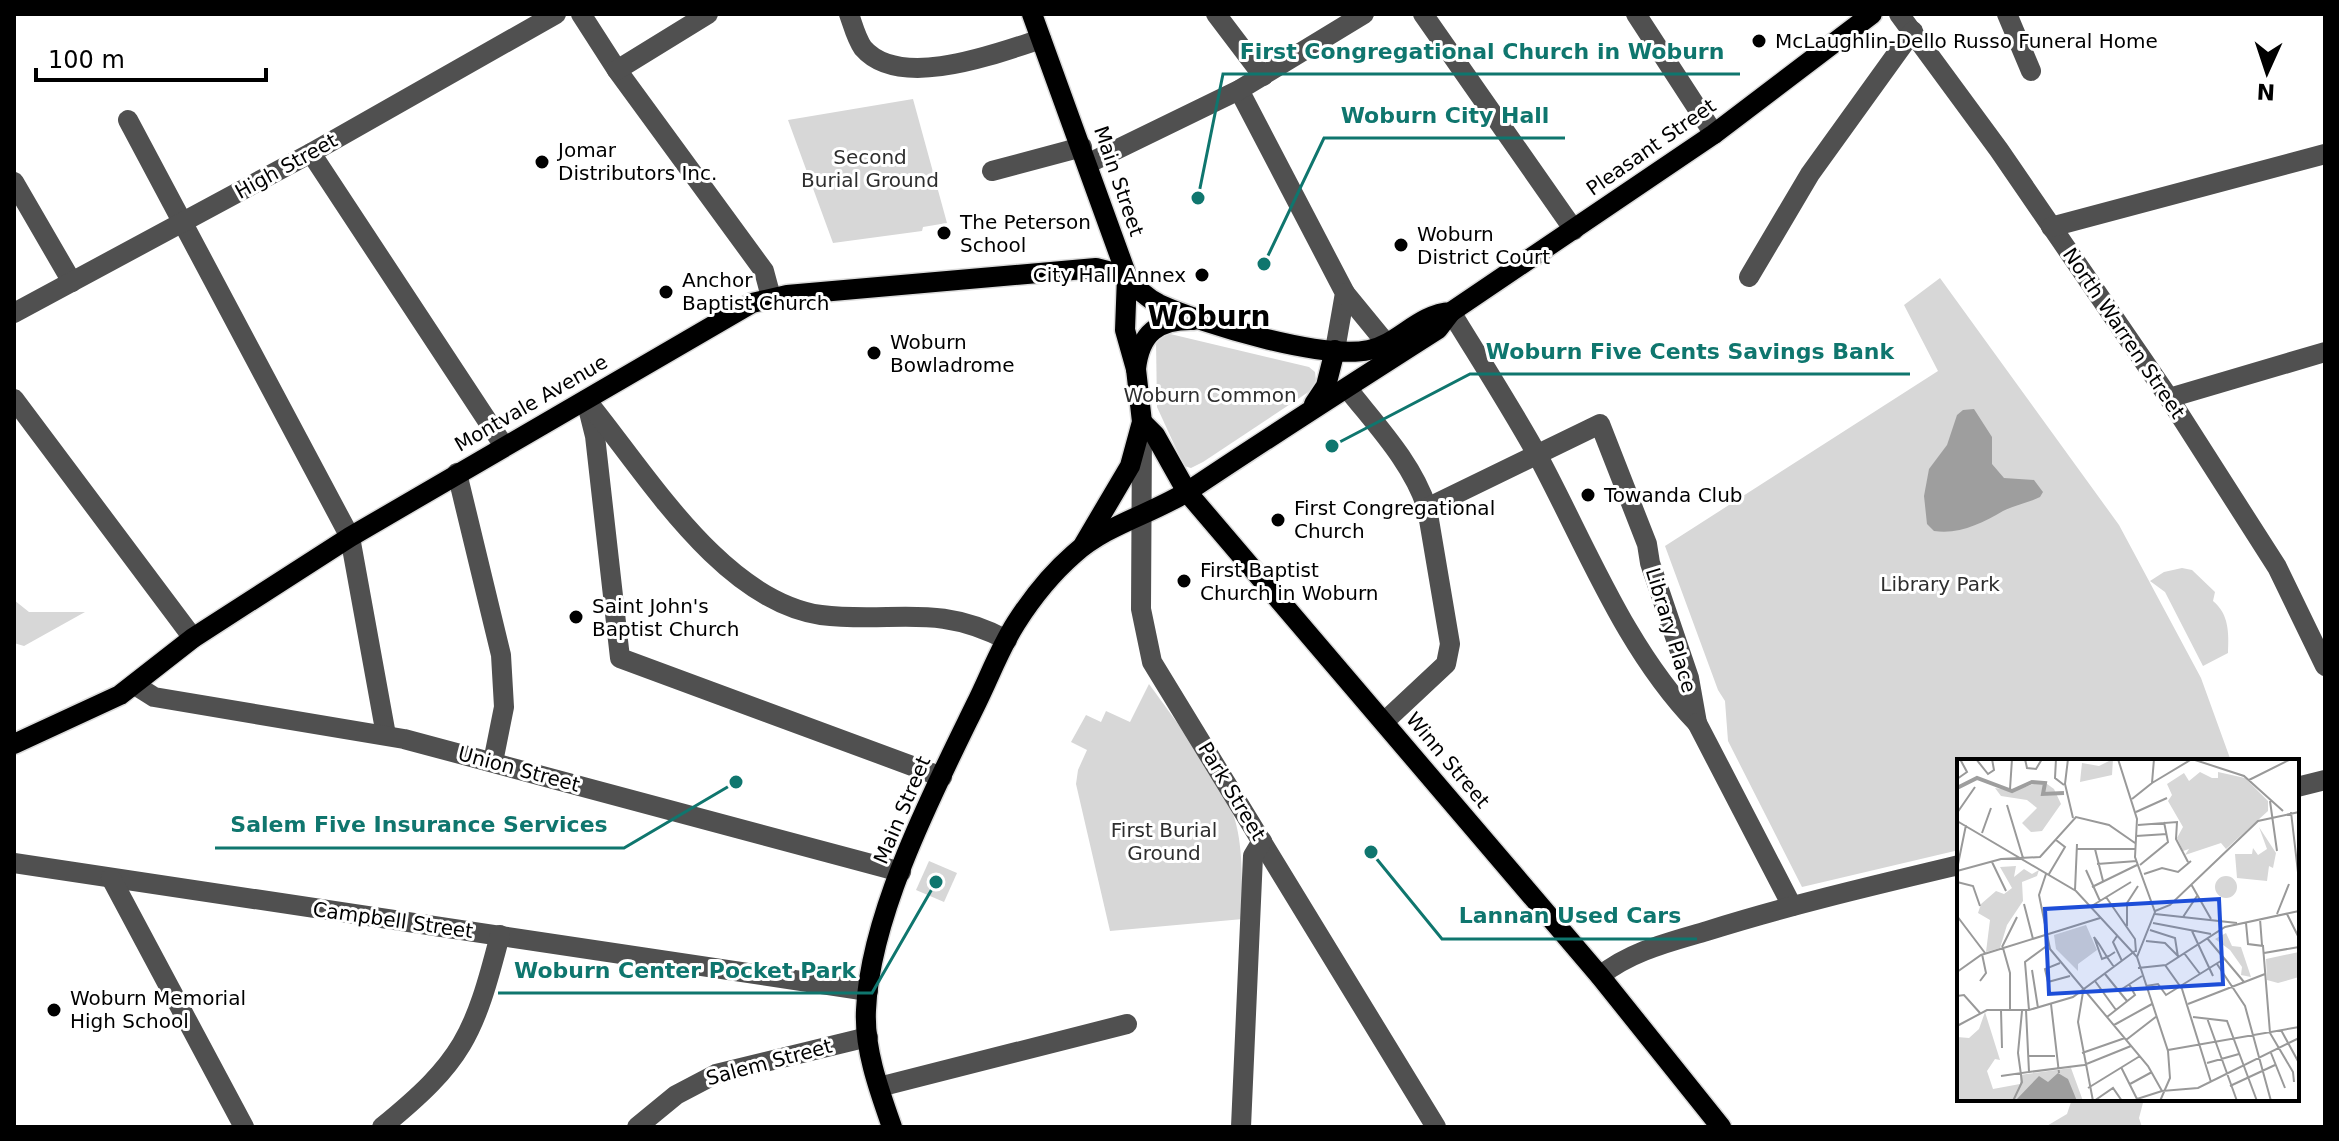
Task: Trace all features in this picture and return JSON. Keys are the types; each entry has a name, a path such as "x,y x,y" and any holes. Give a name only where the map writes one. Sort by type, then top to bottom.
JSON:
{"main road":[{"name":"Main Street","path":"892,1127 868,1037 868,991 878,938 901,872 1007,640 1039,590 1083,545 1130,466 1142,422 1136,369 1125,330 1127,276 1032,14"},
{"name":"Pleasant Street","path":"1203,321 1335,350 1366,351 1386,343 1431,316 1451,312 1574,230 1714,134 1872,14"},
{"name":"Montvale Avenue","path":"14,744 102,705 135,685 193,638 350,537 721,320 771,297 1096,268 1127,276"},
{"path":"1127,276 1147,297 1203,321"},
{"name":"Pleasant Street","path":"1187,492 1312,407 1444,325 1451,312"},
{"path":"1136,369 1143,340 1153,328 1172,320 1203,321"},
{"path":"1312,407 1326,386 1335,350"},
{"name":"Winn Street","path":"1142,422 1155,435 1187,492 1600,976 1721,1127"},
{"name":"Main Street","path":"1083,545 1187,492"}],"street":[{"name":"High Street","path":"14,313 311,153 556,14"},
{"path":"581,14 617,70 764,271 771,297"},
{"path":"617,70 708,14"},
{"path":"849,14 858,40 867,52 888,62 914,66 964,63 1041,39"},
{"path":"1216,14 1263,76"},
{"path":"992,171 1084,156 1239,90 1364,14"},
{"path":"1423,14 1574,230"},
{"path":"1636,14 1714,134"},
{"name":"North Warren Street","path":"1899,14 2169,398 2260,539 2322,652"},
{"path":"2007,14 2031,71"},
{"path":"1749,277 1810,174 1913,31"},
{"path":"1239,90 1345,293 1386,343"},
{"path":"128,120 350,537 386,735"},
{"path":"311,153 504,446"},
{"path":"2051,227 2325,154"},
{"path":"14,182 72,282"},
{"path":"1335,350 1345,293"},
{"name":"Library Place","path":"1451,312 1537,455 1631,633 1667,691 1697,723"},
{"path":"2169,398 2325,352"},
{"path":"1347,388 1414,475 1427,508 1450,654 1441,670 1384,722"},
{"path":"14,399 193,638"},
{"path":"586,400 664,498 733,575 755,590 820,614 938,617 984,629 1007,640"},
{"path":"586,400 595,436 620,658 942,777"},
{"name":"Park Street","path":"1142,422 1141,609 1152,662 1436,1127"},
{"name":"Library Place","path":"1537,455 1600,424 1647,544 1650,563 1689,678 1697,723"},
{"path":"1427,508 1537,455"},
{"path":"457,473 501,655 504,707 493,762"},
{"name":"Union Street","path":"135,685 154,697 386,735 901,872"},
{"path":"1697,723 1792,906"},
{"path":"2299,786 2325,780"},
{"path":"1241,1127 1253,856 1262,841"},
{"name":"Campbell Street","path":"14,863 868,991"},
{"path":"1600,976 1619,961 1665,943 1792,906 1957,865"},
{"path":"111,878 244,1127"},
{"path":"382,1127 436,1079 461,1049 480,1006 500,935"},
{"path":"879,1087 1127,1024"},
{"name":"Salem Street","path":"637,1127 676,1095 716,1074 868,1037"}],"green space":[{"name":"Second Burial Ground","path":"913,99 947,223 923,227 922,231 833,243 788,120"},
{"name":"Library Park","path":"1940,278 2119,525 2201,678 2230,759 1957,759 1957,850 1802,887 1728,741 1725,701 1718,690 1665,546 1938,371 1904,305"},
{"name":"Woburn Common","path":"1166,333 1309,367 1315,372 1316,381 1310,391 1203,462 1191,468 1184,466 1157,407 1156,341"},
{"path":"2182,568 2192,570 2215,592 2213,601 2227,624 2228,653 2203,666 2165,592 2150,581 2164,572"},
{"path":"14,600 29,612 85,612 24,646 14,643"},
{"name":"First Burial Ground","path":"1149,684 1221,788 1235,820 1240,844 1243,919 1110,931 1076,784 1078,770 1087,750 1071,742 1086,715 1101,722 1106,711 1130,722"},
{"path":"929,861 957,873 944,902 916,890"},
{"path":"2071,1101 2143,1101 2139,1118 2142,1127 2045,1127 2067,1114"}],"shaded area":[{"path":"1974,409 1992,437 1992,464 2004,478 2034,480 2043,492 2040,497 1970,527 1934,531 1927,524 1924,496 1929,469 1947,445 1957,415 1963,410"}],"place":[{"name":"McLaughlin-Dello Russo Funeral Home","path":"1759,41"},
{"name":"Jomar Distributors Inc.","path":"542,162"},
{"name":"First Congregational Church in Woburn","path":"1198,198"},
{"name":"The Peterson School","path":"944,233"},
{"name":"Woburn District Court","path":"1401,245"},
{"name":"Woburn City Hall","path":"1264,264"},
{"name":"City Hall Annex","path":"1202,275"},
{"name":"Anchor Baptist Church","path":"666,292"},
{"name":"Woburn Bowladrome","path":"874,353"},
{"name":"Woburn Five Cents Savings Bank","path":"1332,446"},
{"name":"Towanda Club","path":"1588,495"},
{"name":"First Congregational Church","path":"1278,520"},
{"name":"First Baptist Church in Woburn","path":"1184,581"},
{"name":"Saint John's Baptist Church","path":"576,617"},
{"name":"Salem Five Insurance Services","path":"736,782"},
{"name":"Lannan Used Cars","path":"1371,852"},
{"name":"Woburn Center Pocket Park","path":"936,882"},
{"name":"Woburn Memorial High School","path":"54,1010"}],"district":[{"name":"Woburn","path":"1209,316"}]}
